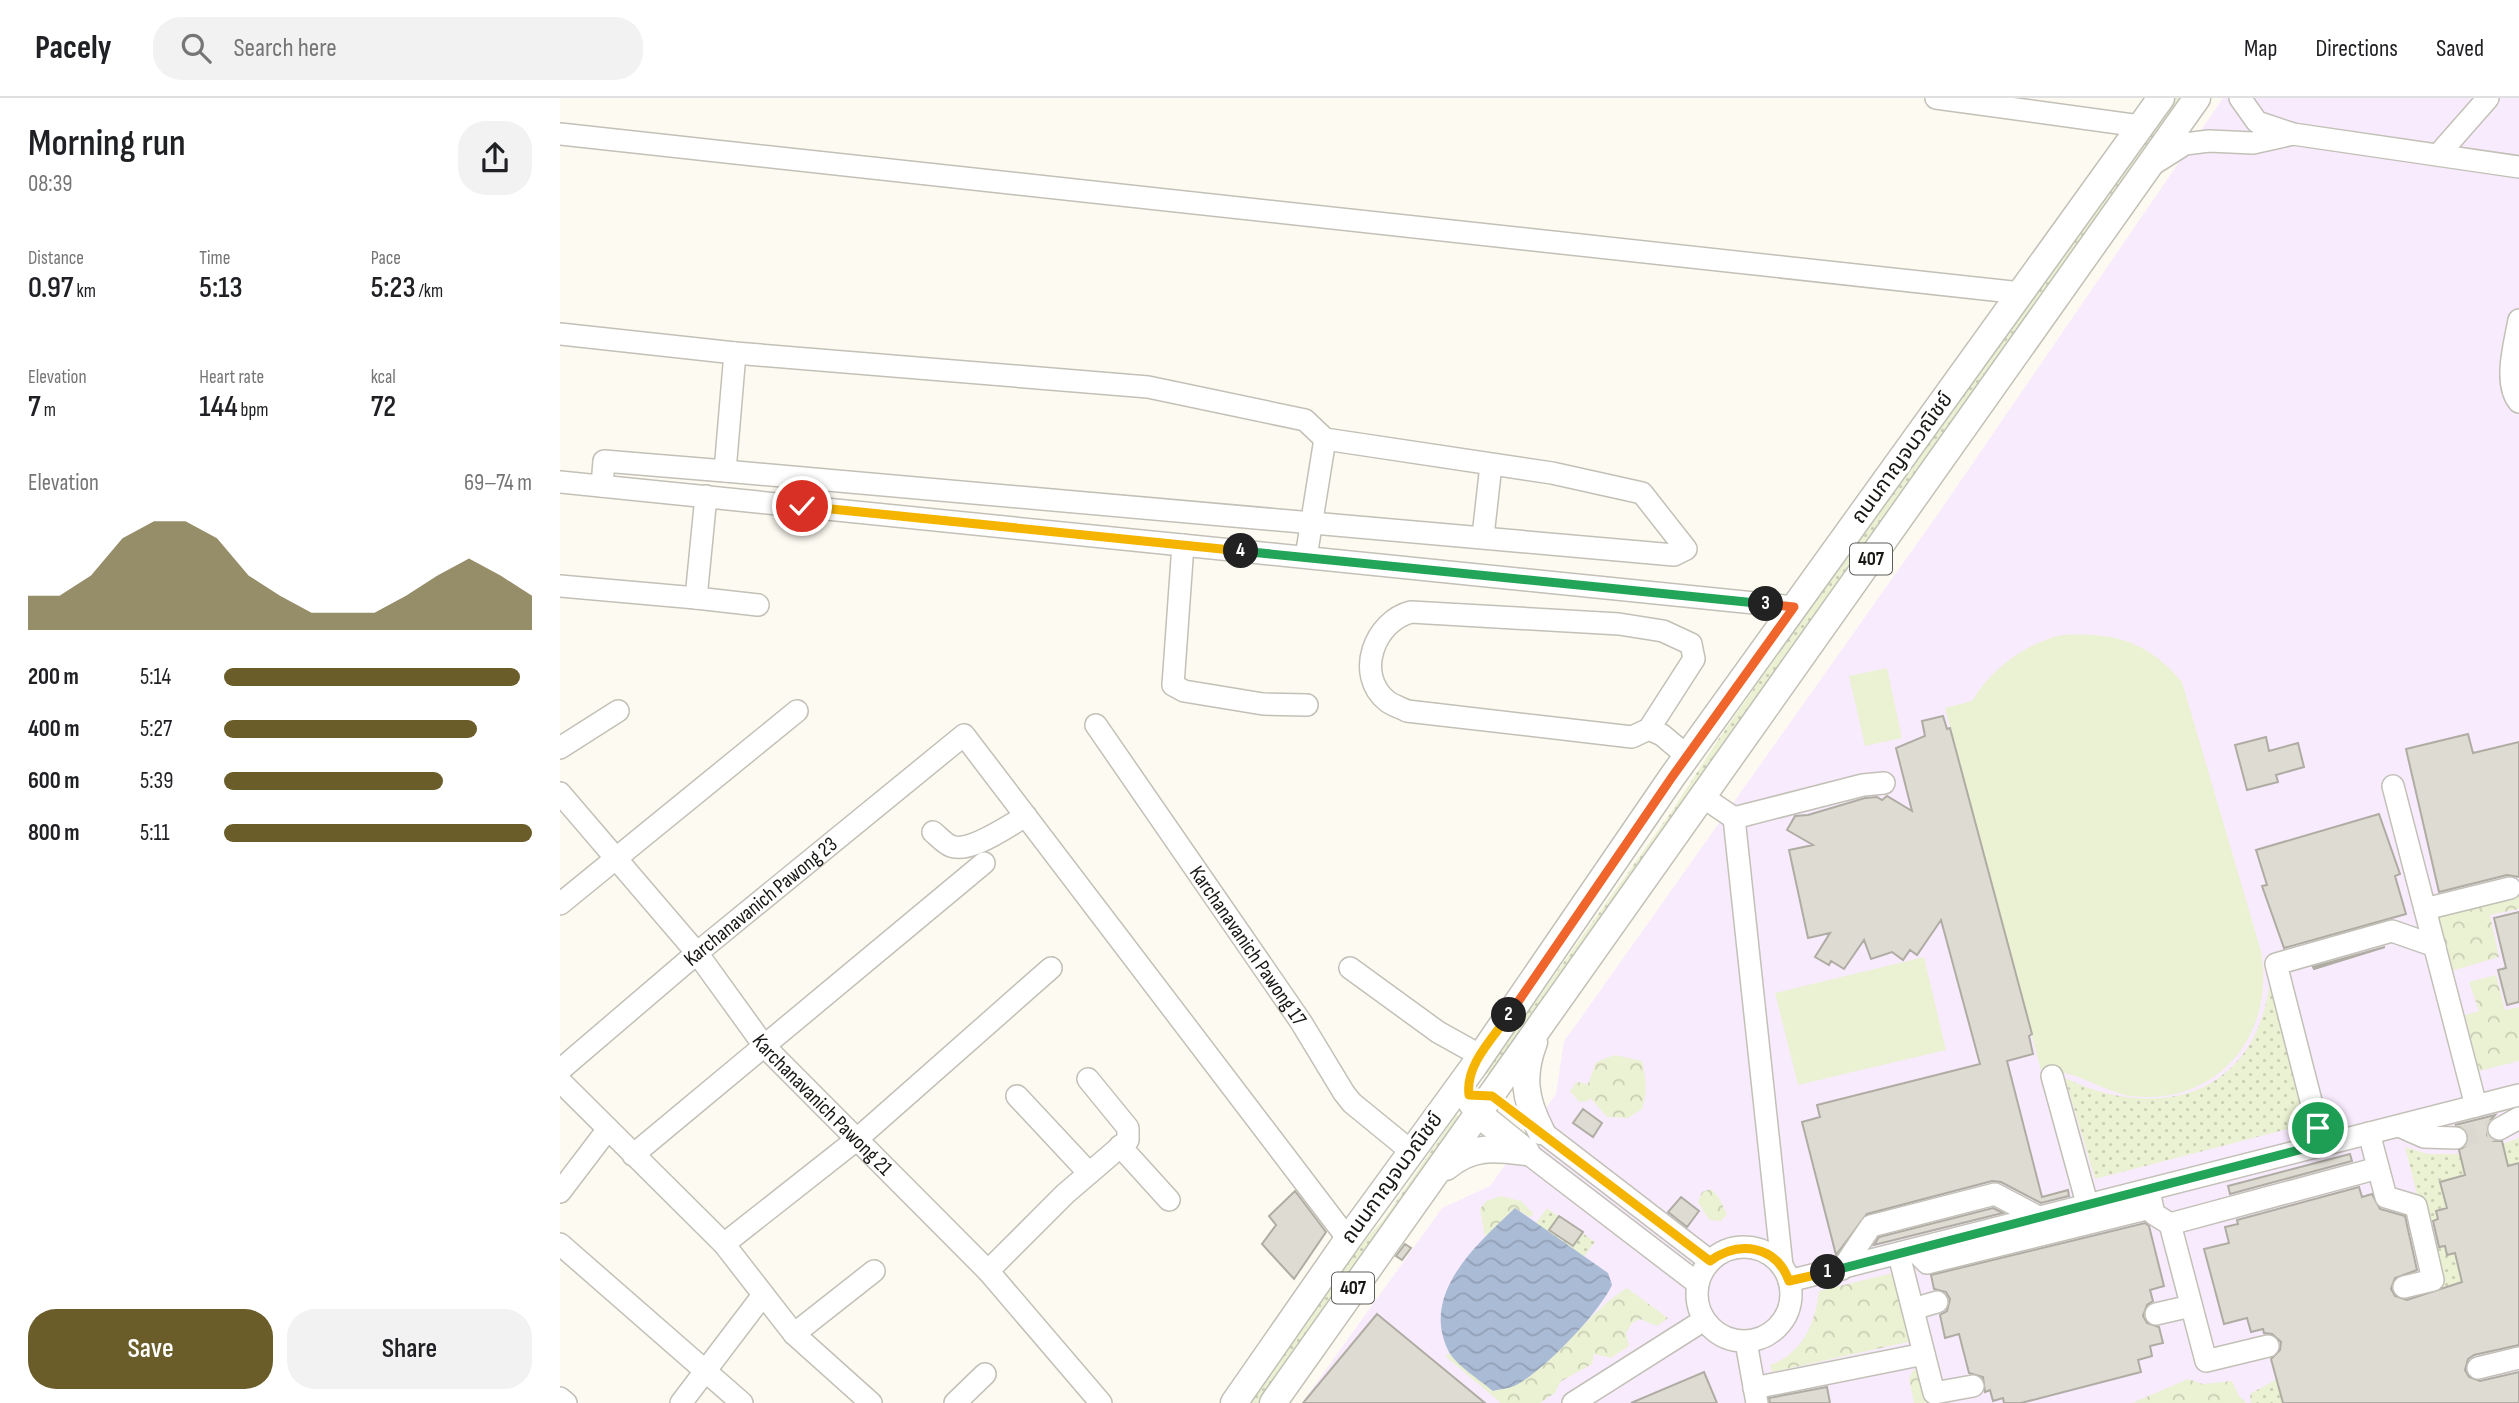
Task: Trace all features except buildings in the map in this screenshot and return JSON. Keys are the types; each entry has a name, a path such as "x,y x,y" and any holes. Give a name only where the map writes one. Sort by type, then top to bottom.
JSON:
{"main road":[{"name":"ถนนกาญจนวณิชย์","path":"1234,1403 1477,1061 1687,756 2161,98"},
{"name":"ถนนกาญจนวณิชย์","path":"1273,1403 1480,1102 1703,797 2197,98"},
{"path":"1534,1142 1526,1071 1544,1018"},
{"path":"1477,1061 1469,1081 1480,1102 1534,1142"},
{"path":"1442,1109 1456,1098 1480,1102"},
{"path":"1426,1182 1466,1152 1534,1142"}],"street":[{"path":"1936,98 2140,126"},
{"path":"2240,98 2257,122 2293,134 2519,167"},
{"path":"2438,155 2488,98"},
{"path":"560,134 2021,293"},
{"path":"2144,171 2185,144 2209,141 2253,143 2293,134"},
{"path":"2519,320 2512,379 2513,393 2519,402"},
{"path":"560,334 735,353 1148,387 1304,420 1325,439 1552,473 1642,493 1686,549 1674,555 1312,520 604,461 602,486"},
{"path":"725,471 735,353"},
{"path":"1306,557 1325,439"},
{"path":"1483,536 1491,465"},
{"path":"560,482 1794,607"},
{"path":"696,598 706,496"},
{"path":"1183,545 1173,685 1184,691 1263,704 1307,705"},
{"path":"560,586 758,605"},
{"path":"1648,729 1694,659 1691,644 1663,631 1619,624 1411,612 1388,623 1378,635 1372,652 1372,672 1386,700 1407,711 1632,737 1648,729 1662,735 1687,756"},
{"path":"560,748 618,711"},
{"path":"560,904 797,712"},
{"name":"Karchanavanich Pawong 17","path":"1096,725 1301,1022 1344,1093 1352,1103 1412,1152"},
{"name":"Karchanavanich Pawong 23","path":"560,1070 697,953 964,735 1026,816"},
{"path":"1703,797 1734,818 1863,785 1884,783"},
{"path":"2393,786 2476,1106"},
{"name":"Karchanavanich Pawong 21","path":"560,793 697,953 765,1047 988,1271 1101,1403"},
{"path":"933,832 951,847 963,847 981,842 1026,816 1348,1239"},
{"path":"1734,818 1790,1302 1782,1322 1773,1332 1746,1342 1721,1336 1704,1320 1698,1309 1698,1283 1710,1261 1731,1249 1755,1248 1770,1255 1786,1274"},
{"path":"633,1155 984,863"},
{"path":"2425,909 2510,888"},
{"path":"2322,1144 2276,964 2392,931 2435,946"},
{"path":"724,1244 856,1140 1051,968"},
{"path":"1350,968 1477,1061"},
{"path":"2052,1076 2088,1207"},
{"path":"988,1271 1088,1172 1128,1140 1130,1132 1088,1079"},
{"path":"560,1081 724,1244 794,1334 871,1403"},
{"path":"1786,1274 1842,1269 2519,1095"},
{"path":"1017,1096 1088,1172"},
{"path":"2498,1129 2519,1118"},
{"path":"2399,1126 2424,1137 2456,1138"},
{"path":"560,1192 608,1129"},
{"path":"2369,1133 2386,1197 2416,1206 2433,1280 2404,1287"},
{"path":"1534,1142 1710,1261"},
{"path":"1534,1142 1698,1283"},
{"path":"1120,1146 1169,1200"},
{"path":"2167,1238 2378,1168"},
{"path":"2149,1191 2154,1214 2167,1238 2191,1306 2206,1361 2268,1346"},
{"path":"1907,1253 1927,1264 2142,1210 2149,1191"},
{"path":"1842,1269 1871,1226 1995,1194 2042,1219"},
{"path":"560,1244 742,1403"},
{"path":"1907,1253 1913,1309 1934,1394 1973,1386"},
{"path":"794,1334 874,1271"},
{"path":"681,1403 763,1295"},
{"path":"1913,1309 1937,1302"},
{"path":"2156,1314 2191,1306"},
{"path":"1573,1403 1704,1320"},
{"path":"1746,1342 1755,1395 1924,1353"},
{"path":"2478,1368 2519,1358"},
{"path":"955,1403 985,1374"},
{"path":"560,1398 566,1403"}],"shaded area":[{"path":"2223,98 2519,98 2519,1403 1302,1403 1442,1208 1490,1186 1556,1094 1564,1041 1940,511"}],"green space":[{"path":"2174,98 2184,98 1872,534 1587,941 1555,980 1490,1073 1483,1075 1672,811 1718,740 1865,529"},
{"path":"2062,635 2098,635 2129,642 2156,657 2182,682 2261,951 2263,982 2259,1010 2249,1036 2234,1059 2214,1077 2190,1090 2162,1096 2130,1096 2070,1074 2062,1073 2043,1078 1945,708 1972,701 1989,678 2010,659 2035,644"},
{"path":"1887,668 1902,738 1865,746 1849,676"},
{"path":"2519,890 2519,909 2490,915 2499,957 2451,971 2437,912"},
{"path":"1924,957 1946,1050 1798,1085 1775,993"},
{"path":"2496,975 2505,1010 2519,1007 2519,1061 2479,1071 2465,1015 2479,1011 2469,982"},
{"path":"2270,979 2307,1124 2095,1179 2065,1078 2101,1092 2136,1098 2169,1097 2199,1089 2225,1073 2246,1049 2262,1018"},
{"path":"1615,1055 1642,1061 1646,1085 1644,1103 1642,1109 1628,1118 1607,1117 1590,1098 1588,1101 1579,1102 1570,1091 1576,1082 1588,1084 1596,1062"},
{"path":"1456,1115 1461,1117 1259,1403 1245,1403 1345,1263 1384,1219"},
{"path":"2519,1138 2519,1163 2508,1166 2502,1144"},
{"path":"2405,1147 2428,1154 2460,1154 2465,1175 2440,1182 2447,1208 2436,1211 2438,1219 2430,1222 2418,1198"},
{"path":"1711,1189 1718,1196 1727,1214 1721,1221 1709,1220 1698,1202 1702,1192"},
{"path":"1501,1196 1521,1201 1534,1214 1529,1217 1515,1208 1485,1237 1480,1209 1486,1201"},
{"path":"1547,1208 1595,1242 1574,1270 1525,1238"},
{"path":"2445,1246 2455,1253 2461,1278 2472,1280 2419,1293 2418,1286 2444,1279 2437,1248"},
{"path":"1897,1272 1913,1341 1772,1372 1770,1365 1791,1353 1805,1336 1814,1315 1819,1291"},
{"path":"1627,1288 1668,1318 1657,1326 1640,1319 1632,1323 1626,1333 1629,1346 1611,1358 1594,1354 1592,1364 1560,1382 1555,1393 1540,1403 1501,1403 1445,1356 1450,1354 1493,1391 1513,1384 1548,1360 1594,1314"},
{"path":"1919,1368 1929,1403 1914,1403 1909,1379 1913,1370"},
{"path":"2188,1379 2203,1384 2232,1381 2239,1396 2247,1403 2132,1403"},
{"path":"2277,1379 2291,1403 2251,1403 2250,1394"}],"water":[{"path":"1515,1208 1608,1273 1612,1285 1583,1326 1554,1356 1514,1386 1493,1391 1463,1368 1449,1352 1442,1331 1441,1310 1456,1272 1484,1238"}],"tunnel":[{"path":"2456,1138 2499,1129"}],"route":[{"path":"802,506 1794,607 1624,846 1474,1066 1469,1081 1469,1095 1492,1096 1710,1261 1723,1252 1739,1247 1755,1248 1770,1255 1782,1266 1789,1281 2042,1219 2322,1144 2318,1128"}]}
